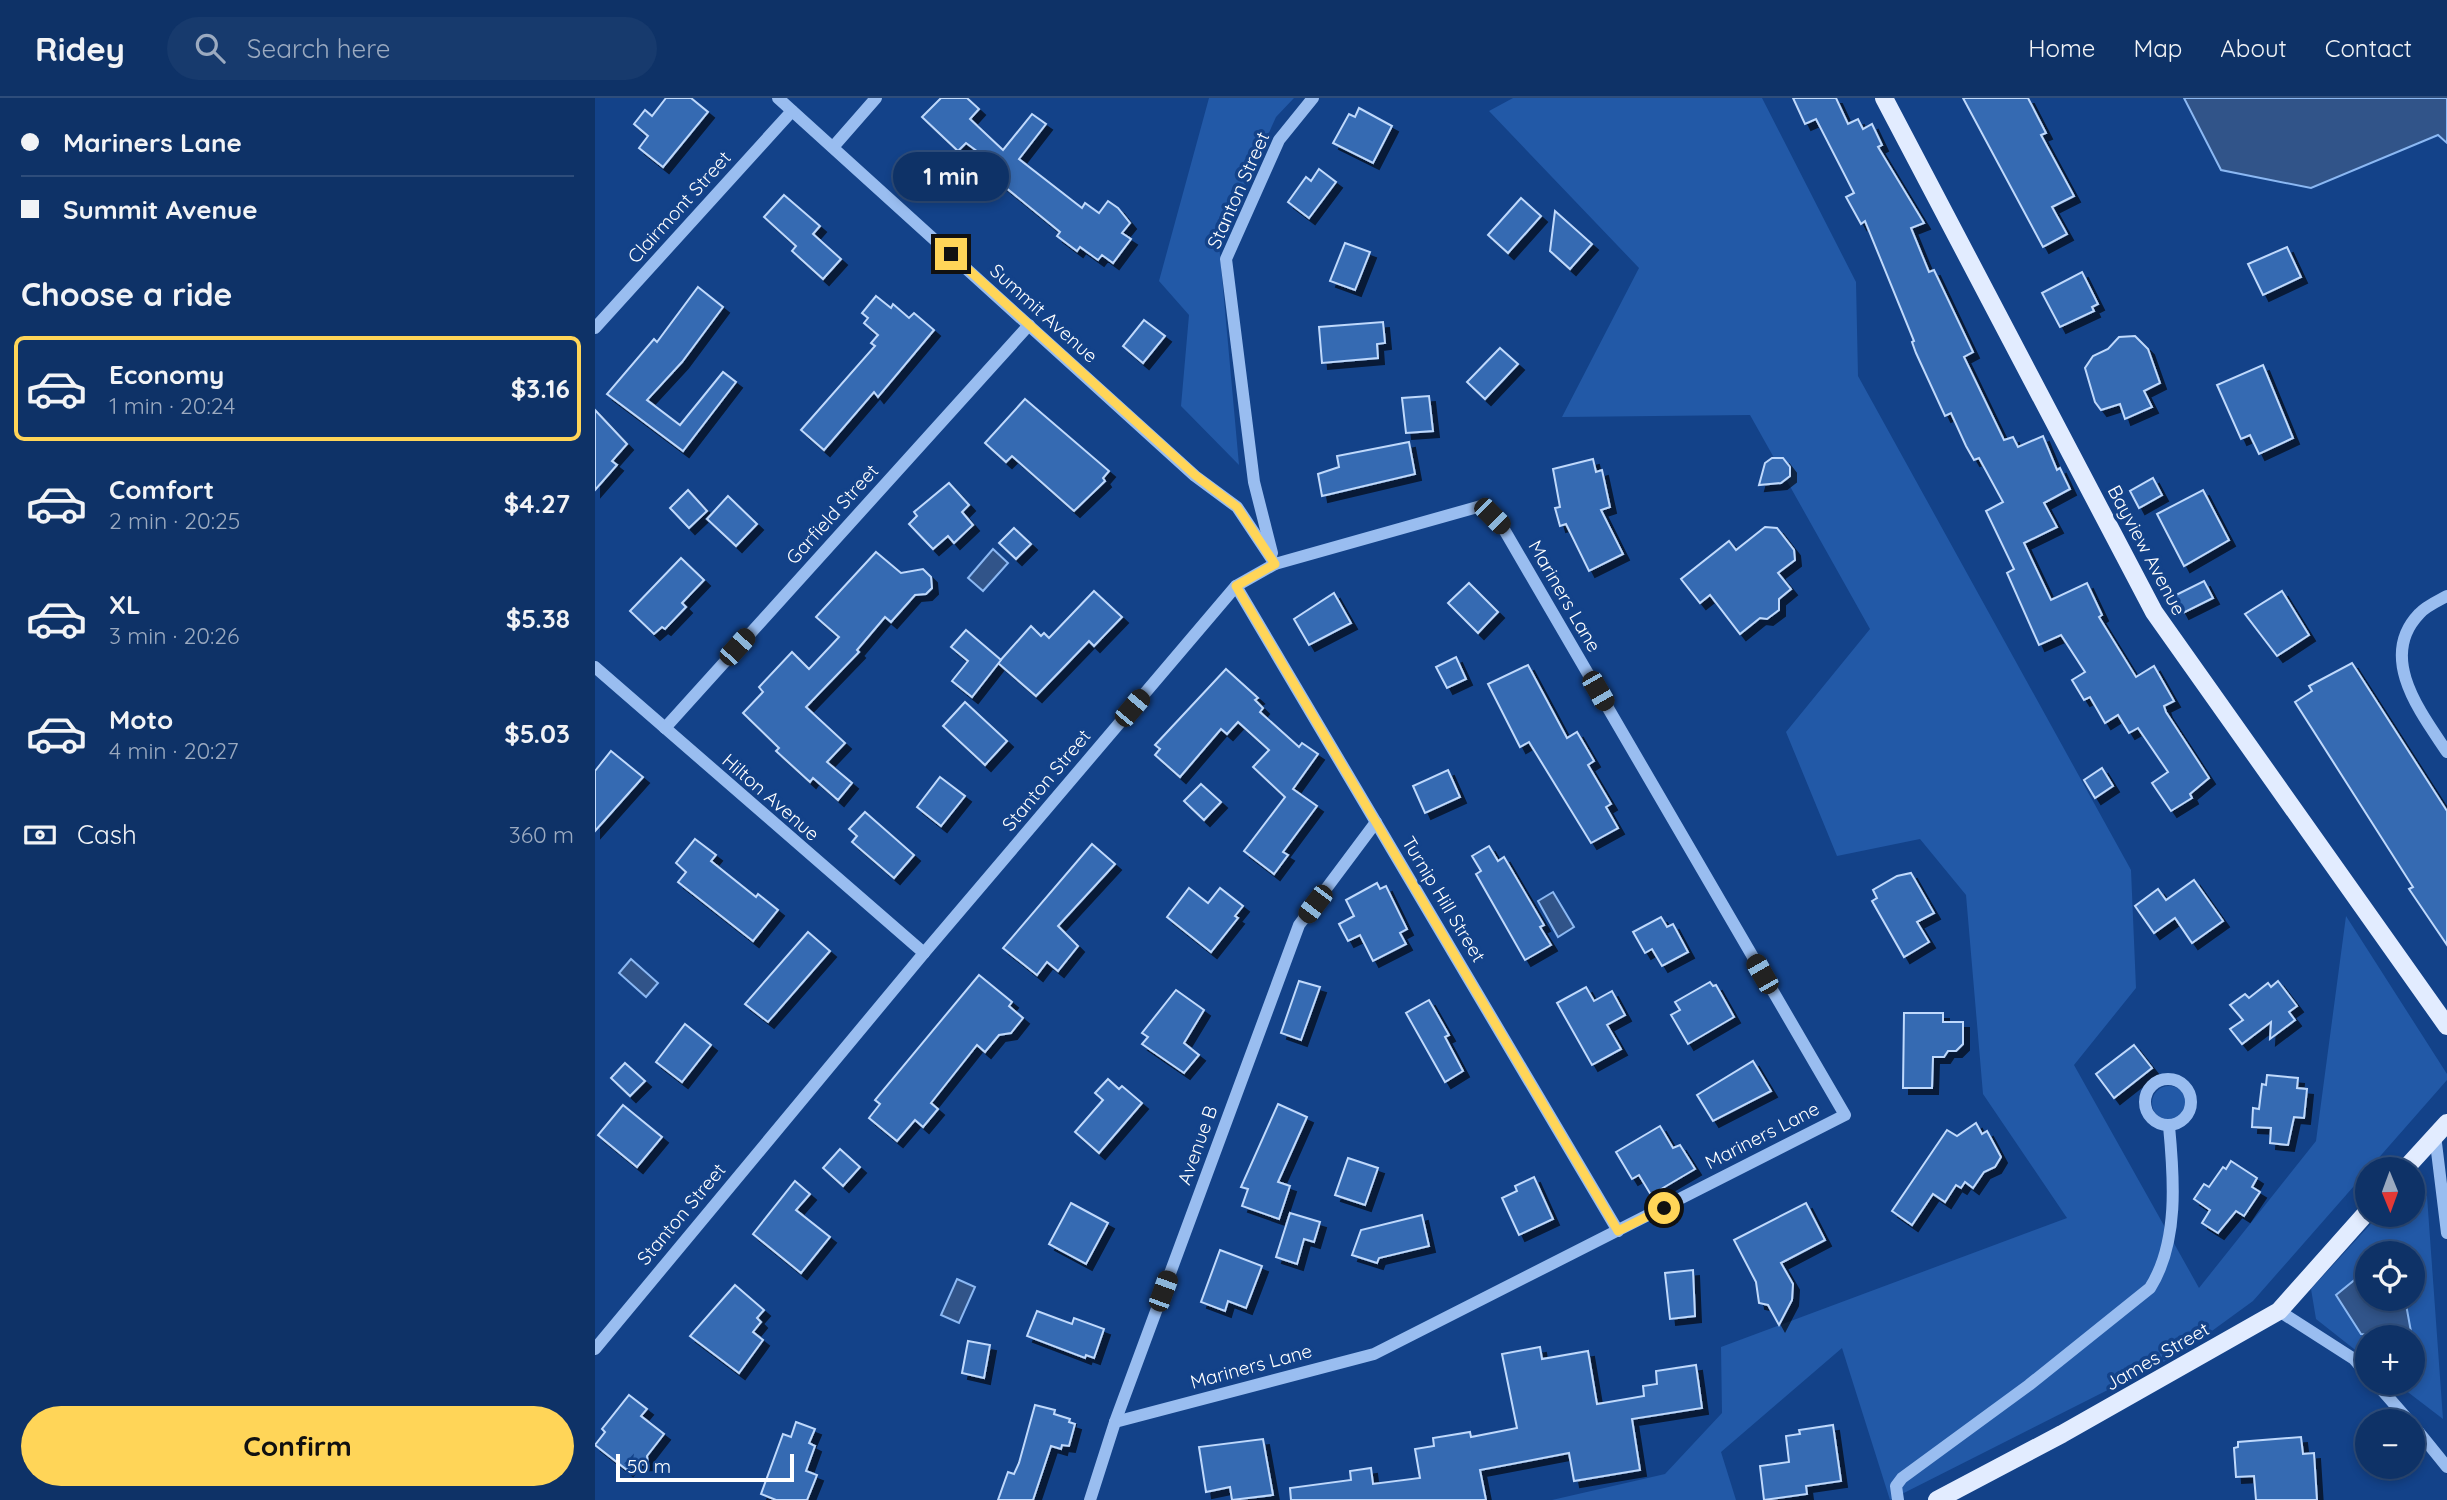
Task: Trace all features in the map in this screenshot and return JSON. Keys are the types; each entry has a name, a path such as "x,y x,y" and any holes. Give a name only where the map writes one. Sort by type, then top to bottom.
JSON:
{"main road":[{"name":"Bayview Avenue","path":"1884,98 2154,612 2447,1026"},
{"path":"2416,1157 2441,1129"},
{"name":"James Street","path":"1937,1500 2062,1434 2279,1311 2355,1226"}],"street":[{"name":"Summit Avenue","path":"778,98 1195,475 1237,507 1275,564"},
{"path":"834,146 876,98"},
{"name":"Stanton Street","path":"595,1349 924,953 1236,586 1275,564 1254,482 1226,259 1279,140 1313,98"},
{"name":"Clairmont Street","path":"595,328 792,111"},
{"name":"Garfield Street","path":"664,728 1029,325"},
{"name":"Mariners Lane","path":"1115,1422 1374,1354 1845,1115 1502,526 1481,506 1275,564"},
{"name":"Turnip Hill Street","path":"1236,586 1618,1231"},
{"path":"2447,596 2419,614 2404,641 2402,672 2416,705 2447,752"},
{"name":"Hilton Avenue","path":"595,667 924,953"},
{"name":"Avenue B","path":"1090,1500 1115,1422 1299,925 1376,822"},
{"path":"1898,1500 1896,1486 1902,1478 2029,1385 2150,1288 2160,1270 2171,1218 2169,1126"},
{"path":"2441,1129 2447,1233"},
{"path":"2279,1311 2355,1360"},
{"path":"2386,1395 2399,1409"},
{"path":"2425,1440 2447,1467"}],"shaded area":[{"path":"1209,98 1294,98 1276,117 1219,244 1239,465 1181,406 1189,315 1159,281"},
{"path":"1513,98 1762,98 1856,282 1858,376 2131,870 2136,988 2074,1065 2199,1288 2316,1141 2346,916 2447,1074 2447,1080 2379,1157 2355,1157 2355,1185 2253,1301 2183,1352 1890,1500 1842,1348 1721,1452 1736,1500 1552,1500 1665,1474 1722,1413 1721,1347 2067,1218 1983,1094 1966,895 1920,839 1837,856 1786,732 1870,629 1750,415 1562,417 1639,268 1489,111"},
{"path":"2184,98 2447,98 2447,143 2438,135 2311,188 2221,170"},
{"path":"993,549 1008,563 983,591 968,578"},
{"path":"1553,892 1574,927 1558,937 1538,901"},
{"path":"631,959 658,983 646,997 619,973"},
{"path":"2169,1086 2181,1091 2186,1103 2181,1115 2169,1120 2157,1115 2152,1103 2157,1091"},
{"path":"2425,1195 2427,1196 2443,1419 2412,1395 2425,1395 2425,1325 2355,1325 2355,1350 2316,1319 2311,1289 2355,1241 2355,1311 2425,1311 2425,1241 2355,1241 2368,1227 2425,1227"},
{"path":"957,1279 975,1287 959,1323 941,1315"},
{"path":"2355,1280 2355,1311 2407,1311 2410,1325 2355,1325 2336,1295"}],"building":[{"path":"666,98 691,98 708,112 663,167 639,148 648,136 634,124 645,110 652,116"},
{"path":"941,98 967,98 979,109 970,119 1003,150 1032,114 1046,124 1019,159 1082,208 1085,203 1099,213 1108,201 1118,208 1130,223 1122,233 1131,239 1113,263 1102,255 1098,260 1080,247 1077,251 1057,236 1060,232 994,178 1001,169 966,143 958,151 922,117"},
{"path":"1793,98 1836,98 1848,124 1858,119 1863,129 1872,124 1882,145 1878,147 1924,223 1911,228 1929,272 1934,270 1973,352 1964,357 2004,440 2013,437 2018,447 2043,436 2057,470 2060,468 2070,489 2044,503 2057,527 2024,543 2051,600 2087,583 2102,615 2099,617 2136,677 2154,666 2174,701 2164,706 2166,712 2209,778 2190,794 2192,798 2171,811 2152,783 2168,772 2138,728 2129,733 2118,715 2105,723 2090,697 2084,700 2072,680 2085,672 2061,635 2039,645 2007,573 2014,569 1986,511 2003,502 1979,458 1974,460 1951,413 1945,416 1916,353 1912,342 1914,341 1865,221 1861,224 1846,197 1854,193 1816,119 1805,124"},
{"path":"1963,98 2028,98 2046,133 2041,135 2074,196 2052,207 2067,234 2043,247"},
{"path":"1359,108 1392,126 1373,163 1333,143 1349,114 1355,117"},
{"path":"1319,169 1336,182 1309,218 1288,202 1306,177 1311,181"},
{"path":"784,195 820,226 813,234 841,259 823,279 792,251 796,246 764,217"},
{"path":"1521,198 1541,216 1508,253 1488,235"},
{"path":"1555,211 1592,244 1570,269 1550,251"},
{"path":"1345,243 1370,252 1355,290 1330,281"},
{"path":"2287,247 2301,277 2263,295 2248,264"},
{"path":"2082,272 2098,304 2092,307 2094,311 2060,327 2042,293"},
{"path":"698,287 723,307 682,362 647,400 680,425 723,372 736,382 683,451 607,394 654,339 657,342"},
{"path":"876,296 891,308 893,304 909,318 914,313 934,330 878,397 874,392 824,450 801,430 875,346 871,343 878,335 864,323 868,318 862,313"},
{"path":"1144,320 1165,336 1143,363 1123,346"},
{"path":"1383,322 1385,343 1377,344 1378,358 1322,363 1319,327"},
{"path":"2135,336 2148,349 2160,383 2144,391 2152,407 2125,419 2120,404 2101,410 2095,402 2085,368 2093,356 2108,349 2119,337"},
{"path":"1500,348 1518,364 1485,399 1467,382"},
{"path":"2263,365 2293,438 2259,454 2250,435 2241,439 2217,385"},
{"path":"1429,396 1433,431 1406,433 1402,398"},
{"path":"1025,399 1109,471 1103,478 1105,481 1074,511 1012,456 1006,462 985,443"},
{"path":"595,410 627,444 612,461 617,465 595,490"},
{"path":"1409,442 1415,474 1322,496 1318,474 1339,467 1337,456"},
{"path":"1772,458 1783,458 1790,467 1790,476 1781,483 1759,485 1765,463"},
{"path":"1593,459 1596,472 1602,470 1610,507 1601,510 1623,554 1589,571 1566,524 1560,526 1555,508 1560,507 1553,469"},
{"path":"2153,478 2162,495 2139,508 2130,491"},
{"path":"949,483 969,505 962,512 973,525 954,543 948,536 933,549 909,524 917,516 914,512"},
{"path":"688,490 707,511 689,528 670,508"},
{"path":"2203,490 2229,540 2184,566 2157,514"},
{"path":"728,496 757,524 736,546 707,519"},
{"path":"1765,527 1777,528 1794,550 1795,560 1778,573 1791,589 1779,599 1779,610 1767,619 1760,618 1740,634 1710,595 1700,603 1681,579 1729,541 1736,550"},
{"path":"1014,528 1031,544 1016,559 999,543"},
{"path":"876,552 901,573 923,569 931,577 932,588 926,594 915,595 891,622 885,617 857,650 859,652 806,707 845,743 827,762 852,783 838,800 813,778 810,782 776,751 779,748 743,713 763,692 759,687 792,652 809,669 839,637 816,617"},
{"path":"681,558 704,580 682,603 686,607 665,629 662,627 654,634 630,611"},
{"path":"2204,581 2213,598 2183,613 2174,596"},
{"path":"1469,583 1498,612 1478,633 1448,603"},
{"path":"1094,591 1122,617 1094,646 1089,641 1036,696 998,663 1031,626 1041,636 1044,633 1049,638"},
{"path":"2282,591 2309,635 2277,656 2245,614"},
{"path":"1334,593 1351,623 1309,645 1294,619"},
{"path":"966,630 1001,660 972,697 952,681 968,661 951,647"},
{"path":"1456,657 1466,679 1447,688 1436,667"},
{"path":"2352,663 2447,811 2447,945 2409,889 2413,887 2295,702 2312,691 2309,686"},
{"path":"1528,665 1567,738 1577,732 1594,761 1588,765 1611,804 1606,807 1618,828 1591,843 1529,742 1520,747 1488,684"},
{"path":"1226,669 1258,698 1255,700 1263,708 1260,712 1299,747 1302,743 1318,754 1293,789 1317,806 1283,852 1288,855 1274,874 1244,851 1285,797 1253,767 1269,750 1238,722 1227,734 1221,729 1180,777 1155,755 1160,749 1155,745"},
{"path":"965,702 1007,741 985,765 943,726"},
{"path":"611,751 643,777 595,831 595,771"},
{"path":"2102,768 2113,786 2095,798 2084,780"},
{"path":"1448,770 1460,797 1425,813 1413,786"},
{"path":"940,777 965,796 941,826 917,807"},
{"path":"1201,784 1221,802 1204,820 1184,801"},
{"path":"865,812 914,855 894,878 852,842 857,836 849,829"},
{"path":"695,839 716,855 711,861 756,897 758,894 778,910 753,941 678,882 686,872 676,863"},
{"path":"1092,844 1115,864 1058,926 1078,946 1058,971 1047,962 1037,975 1003,948"},
{"path":"1489,846 1498,861 1504,857 1544,925 1540,927 1551,945 1525,960 1476,874 1481,871 1472,856"},
{"path":"1911,873 1934,913 1917,922 1929,942 1904,957 1872,901 1877,898 1873,890 1897,876"},
{"path":"2194,880 2223,921 2192,943 2175,918 2154,933 2135,906 2158,889 2166,900"},
{"path":"1377,883 1380,889 1386,886 1407,929 1400,933 1406,944 1373,961 1360,935 1348,941 1339,924 1354,916 1346,900"},
{"path":"1189,888 1208,903 1220,888 1243,906 1235,916 1238,918 1211,952 1167,917"},
{"path":"1661,917 1667,927 1673,924 1688,952 1662,966 1652,949 1645,953 1633,932"},
{"path":"808,932 830,951 768,1022 745,1004"},
{"path":"979,975 1012,1002 1009,1006 1023,1018 1011,1033 999,1035 985,1052 977,1045 931,1103 938,1109 923,1127 915,1120 897,1141 869,1118 880,1104 875,1100"},
{"path":"1299,981 1320,987 1301,1040 1281,1033"},
{"path":"2278,981 2297,1006 2289,1012 2295,1020 2270,1039 2271,1022 2242,1044 2230,1029 2243,1020 2230,1005 2245,994 2249,998 2268,983 2271,987"},
{"path":"1710,982 1713,986 1716,985 1734,1017 1688,1044 1671,1015 1680,1010 1675,1002"},
{"path":"1586,987 1594,1001 1612,991 1625,1015 1607,1025 1621,1049 1592,1065 1557,1003"},
{"path":"1176,990 1204,1010 1184,1043 1199,1055 1184,1073 1142,1044 1148,1037 1142,1033"},
{"path":"1429,1000 1449,1035 1445,1037 1463,1071 1445,1082 1406,1013"},
{"path":"1904,1013 1943,1013 1943,1022 1963,1022 1963,1044 1956,1051 1948,1051 1944,1057 1933,1057 1932,1088 1903,1088"},
{"path":"685,1024 711,1045 682,1082 656,1062"},
{"path":"2134,1045 2152,1068 2114,1098 2096,1074"},
{"path":"1753,1061 1771,1091 1713,1121 1697,1095"},
{"path":"625,1063 645,1081 630,1096 611,1078"},
{"path":"2267,1075 2298,1078 2297,1088 2307,1089 2304,1118 2294,1117 2288,1145 2270,1143 2271,1128 2252,1127 2253,1108 2259,1109 2262,1084 2266,1085"},
{"path":"1108,1079 1119,1089 1122,1086 1142,1103 1099,1153 1075,1132 1103,1100 1095,1093"},
{"path":"1278,1104 1307,1117 1278,1182 1290,1186 1279,1219 1242,1206 1248,1189 1241,1187"},
{"path":"623,1105 662,1137 637,1167 598,1135"},
{"path":"1976,1123 1982,1134 1987,1131 2001,1157 1995,1167 1984,1172 1973,1188 1965,1182 1961,1188 1956,1185 1945,1202 1933,1194 1912,1225 1892,1211 1947,1130 1957,1136"},
{"path":"1660,1126 1673,1148 1680,1145 1695,1169 1651,1195 1639,1175 1632,1179 1616,1152"},
{"path":"840,1149 860,1167 843,1186 823,1168"},
{"path":"1348,1158 1378,1168 1365,1205 1335,1195"},
{"path":"2231,1161 2257,1178 2252,1187 2260,1192 2244,1216 2236,1211 2218,1233 2202,1223 2210,1210 2194,1199 2204,1184 2209,1187 2223,1167 2226,1169"},
{"path":"1534,1177 1553,1219 1519,1235 1502,1198 1517,1191 1515,1186"},
{"path":"795,1181 810,1194 796,1210 830,1237 801,1273 753,1234"},
{"path":"1071,1203 1108,1223 1086,1264 1049,1244"},
{"path":"1806,1203 1825,1240 1781,1263 1793,1284 1792,1300 1779,1325 1768,1305 1759,1303 1756,1282 1734,1240"},
{"path":"1290,1213 1320,1222 1314,1242 1304,1239 1297,1264 1276,1257"},
{"path":"1422,1215 1429,1246 1379,1258 1377,1263 1352,1255 1361,1230"},
{"path":"1220,1250 1262,1266 1246,1308 1228,1301 1225,1311 1201,1302"},
{"path":"1693,1270 1695,1316 1670,1319 1665,1273"},
{"path":"735,1285 764,1310 757,1318 761,1322 753,1332 763,1340 739,1373 690,1336"},
{"path":"1037,1311 1072,1324 1074,1318 1104,1329 1094,1358 1086,1355 1085,1358 1027,1336"},
{"path":"968,1341 990,1345 984,1378 962,1373"},
{"path":"1540,1347 1542,1359 1588,1351 1597,1404 1644,1396 1643,1386 1657,1384 1656,1371 1696,1365 1702,1408 1632,1419 1640,1470 1574,1481 1569,1453 1480,1470 1486,1500 1291,1500 1290,1488 1351,1480 1350,1471 1371,1468 1373,1484 1420,1478 1415,1449 1434,1446 1433,1438 1470,1432 1471,1437 1517,1428 1502,1354"},
{"path":"629,1395 647,1409 641,1416 664,1434 647,1456 648,1464 631,1465 627,1470 595,1445 605,1432 602,1429"},
{"path":"1035,1405 1055,1410 1054,1414 1070,1419 1069,1422 1075,1424 1069,1446 1062,1445 1061,1449 1051,1446 1033,1500 998,1500 1008,1472 1014,1474 1019,1463"},
{"path":"796,1422 815,1429 809,1443 815,1446 806,1471 817,1475 807,1500 776,1500 761,1494 783,1434 791,1437"},
{"path":"1833,1425 1841,1481 1806,1486 1807,1494 1764,1500 1760,1466 1789,1462 1786,1436 1800,1434 1799,1430"},
{"path":"2301,1437 2303,1454 2314,1453 2317,1500 2256,1500 2254,1476 2236,1477 2234,1448 2238,1447 2238,1442"},
{"path":"1263,1439 1273,1495 1232,1500 1230,1487 1206,1492 1199,1447"}],"route":[{"path":"951,254 1195,475 1237,507 1275,564 1236,586 1618,1231 1664,1208"}]}
